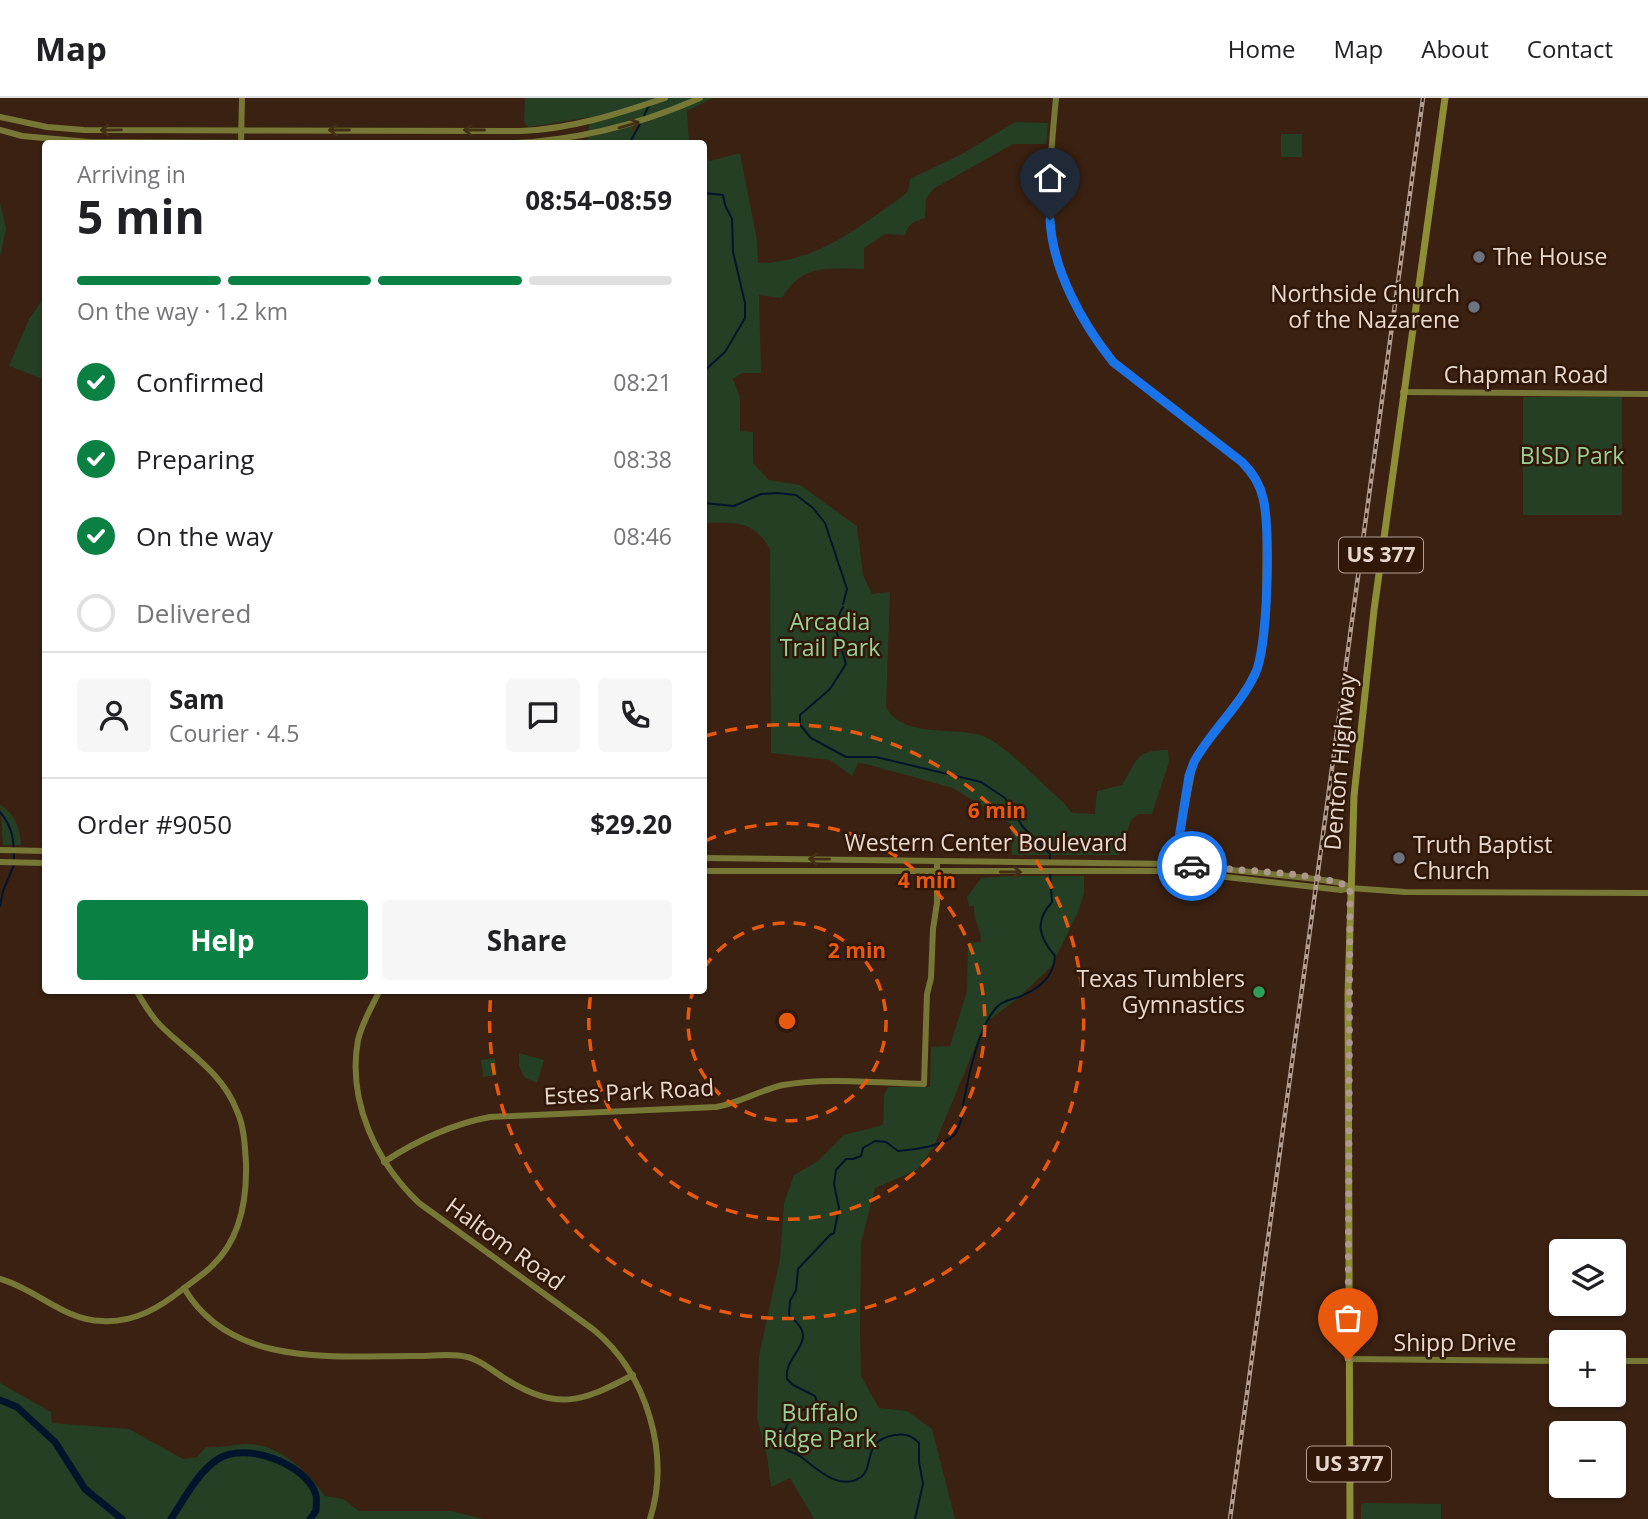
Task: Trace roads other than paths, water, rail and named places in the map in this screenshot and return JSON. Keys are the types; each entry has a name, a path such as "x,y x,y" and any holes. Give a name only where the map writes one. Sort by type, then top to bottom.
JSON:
{"main road":[{"path":"241,140 242,98"},
{"path":"0,117 47,127 84,130 525,131 601,119 665,98"},
{"path":"555,140 597,134 661,114 700,98"},
{"path":"1056,98 1049,206 1051,235 1059,265 1083,317 1113,362 1242,462 1259,486 1266,510 1265,622 1260,661 1248,685 1194,762 1189,776 1174,867"},
{"name":"Denton Highway","path":"1350,1519 1348,1359 1350,888 1353,796 1362,705 1403,392 1445,98"},
{"path":"0,130 22,136 67,140"},
{"name":"Chapman Road","path":"1403,392 1648,394"},
{"path":"0,850 42,851"},
{"name":"Western Center Boulevard","path":"707,858 1085,861 1324,880 1342,883 1350,888 1405,892 1648,893"},
{"path":"937,861 937,872"},
{"path":"971,861 971,872"},
{"path":"0,862 42,863"},
{"name":"Western Center Boulevard","path":"707,871 1086,872 1174,867"},
{"name":"Estes Park Road","path":"384,1162 406,1148 458,1124 490,1117 716,1107 779,1086 805,1083 924,1084 927,994 931,974 937,872"},
{"path":"0,1279 71,1315 100,1321 117,1321 146,1313 163,1304 214,1264 232,1239 242,1213 246,1187 243,1131 237,1109 208,1066 159,1024 139,994"},
{"name":"Haltom Road","path":"378,994 361,1029 356,1064 364,1117 375,1147 402,1187 418,1203 603,1338 632,1375 641,1390 656,1454 656,1483 650,1519"},
{"path":"184,1288 193,1301 215,1322 244,1339 277,1351 328,1357 467,1357 530,1393 542,1398 562,1400 594,1394 632,1375"},
{"name":"Shipp Drive","path":"1348,1359 1549,1361"},
{"path":"1626,1361 1648,1362"}],"waterway":[{"path":"644,116 649,105"},
{"path":"631,140 640,124"},
{"path":"707,193 723,195 732,219 733,252 745,303 745,318 725,352 707,368"},
{"path":"707,503 734,506 761,494 796,495 813,508 825,523 847,589 843,604"},
{"path":"843,607 836,621 836,630 846,664 830,689 800,715 800,725 811,738 846,757 876,757 981,782 1005,798 1022,826 1050,854 1050,861"},
{"path":"0,812 12,834 14,860"},
{"path":"0,906 14,865"},
{"path":"915,1519 923,1484 919,1443 911,1437 895,1435 877,1442 870,1454 865,1473 853,1481 844,1482 828,1477 782,1445 791,1414 817,1402 815,1396 787,1379 787,1371 803,1337 802,1330 789,1315 790,1301 796,1290 798,1269 834,1233 839,1208 834,1184 836,1170 846,1159 861,1156 863,1148 875,1141 886,1142 898,1151 912,1150 943,1142 957,1131 976,1049 992,1013 1001,1004 1026,994 1044,982 1052,971 1055,956 1045,942 1041,929 1043,916 1052,902 1050,873"},
{"path":"0,1400 17,1407 55,1442 85,1489 122,1519"},
{"path":"171,1519 204,1471 218,1459 243,1453 274,1459 301,1474 316,1495 316,1511 310,1519"}],"railway":[{"path":"1230,1519 1423,98"}],"place":[{"name":"The House","path":"1479,257"},
{"name":"Northside Church of the Nazarene","path":"1474,307"},
{"name":"Truth Baptist Church","path":"1399,858"},
{"name":"Texas Tumblers Gymnastics","path":"1259,992"}],"park label":[{"name":"BISD Park","path":"1572,456"},
{"name":"Arcadia Trail Park","path":"830,635"},
{"name":"Buffalo Ridge Park","path":"820,1426"}]}
